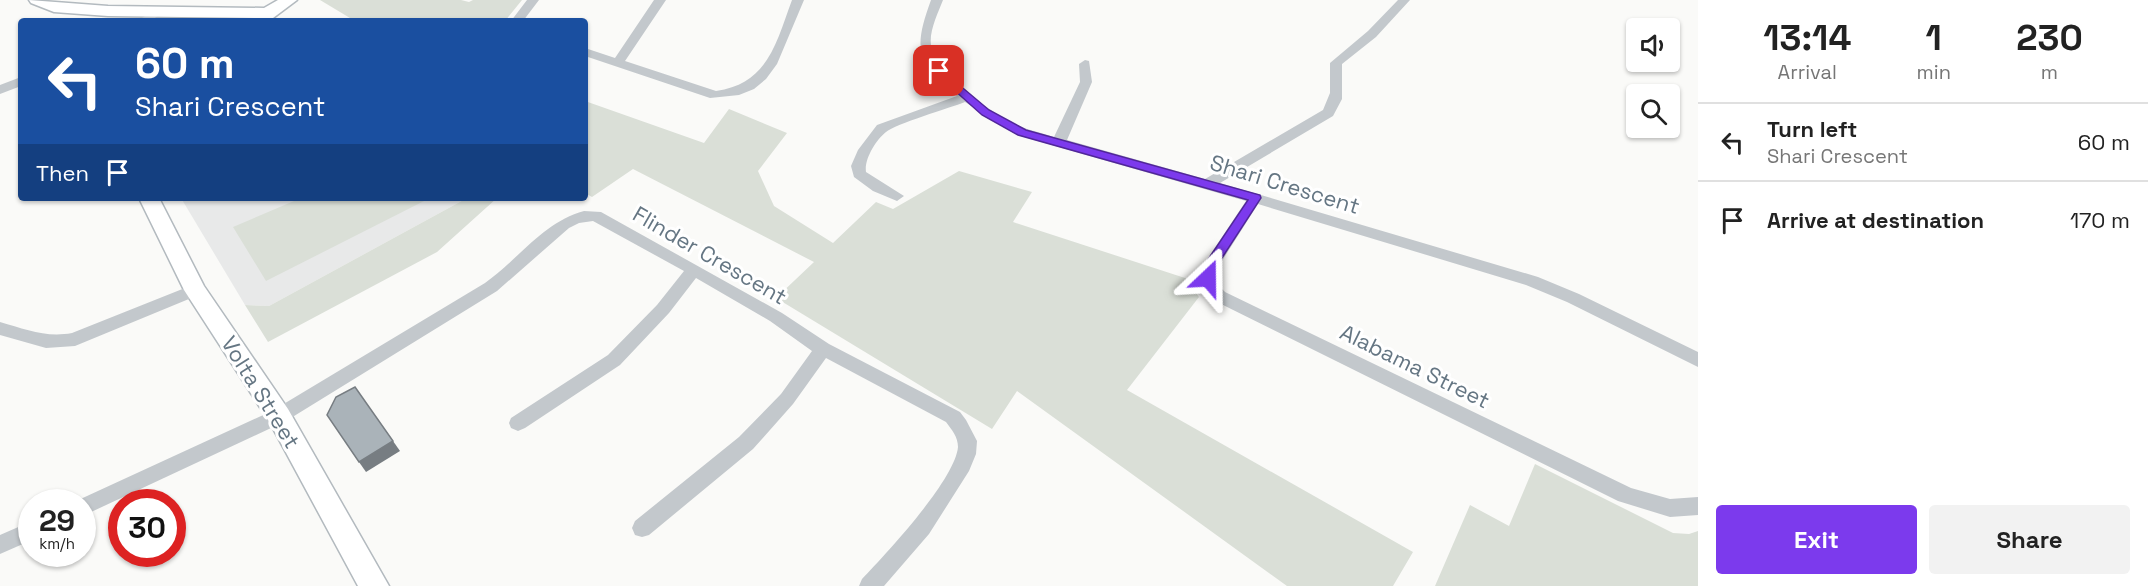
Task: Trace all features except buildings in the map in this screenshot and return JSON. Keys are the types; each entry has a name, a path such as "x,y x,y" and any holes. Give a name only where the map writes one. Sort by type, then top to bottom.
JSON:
{"street":[{"path":"37,0 54,7 264,17 289,0"},
{"path":"519,18 533,0"},
{"path":"618,63 660,0"},
{"path":"588,53 715,95 735,94 755,85 766,74 798,0"},
{"name":"Shari Crescent","path":"937,0 924,44 929,60 967,97 1004,124 1022,132 1255,198 1532,281 1573,298 1698,360"},
{"path":"1207,184 1328,113 1335,103 1338,91 1336,63 1372,34 1404,0"},
{"path":"148,18 158,11"},
{"path":"1059,142 1086,82 1085,64"},
{"path":"0,89 18,82"},
{"path":"897,196 878,188 859,174 858,166 875,134 886,124 967,97"},
{"name":"Alabama Street","path":"1255,198 1212,264 1209,284 1219,296 1625,495 1651,504 1682,510 1698,506"},
{"name":"Volta Street","path":"150,201 195,290 279,417 374,586"},
{"name":"Flinder Crescent","path":"96,501 279,417 491,287 520,264 553,231 577,218 596,216 776,317 823,349 953,417 967,438 965,461 936,510 909,544 870,586"},
{"path":"518,423 614,360 663,309 694,269"},
{"path":"0,328 39,341 60,342 75,339 195,290"},
{"path":"642,528 746,443 787,399 823,349"},
{"path":"4,541 18,536"}],"shaded area":[{"path":"320,0 461,0 469,2 473,0 522,0 507,18 350,18"},
{"path":"588,102 704,143 729,109 787,133 758,171 774,206 833,243 876,202 893,209 959,171 1032,192 1013,222 1185,278 1199,297 1127,390 1413,552 1393,586 1287,586 1017,391 992,429 776,298 814,262 633,169 592,197 588,195"},
{"path":"183,201 462,201 269,306 245,305"},
{"path":"294,201 424,201 266,281 233,227"},
{"path":"462,201 494,201 437,252 268,342 245,305 269,306"},
{"path":"1535,464 1673,533 1689,534 1698,531 1698,586 1435,586 1470,505 1509,526"}],"route":[{"path":"939,71 986,112 1022,132 1255,198 1212,264 1208,278"}]}
